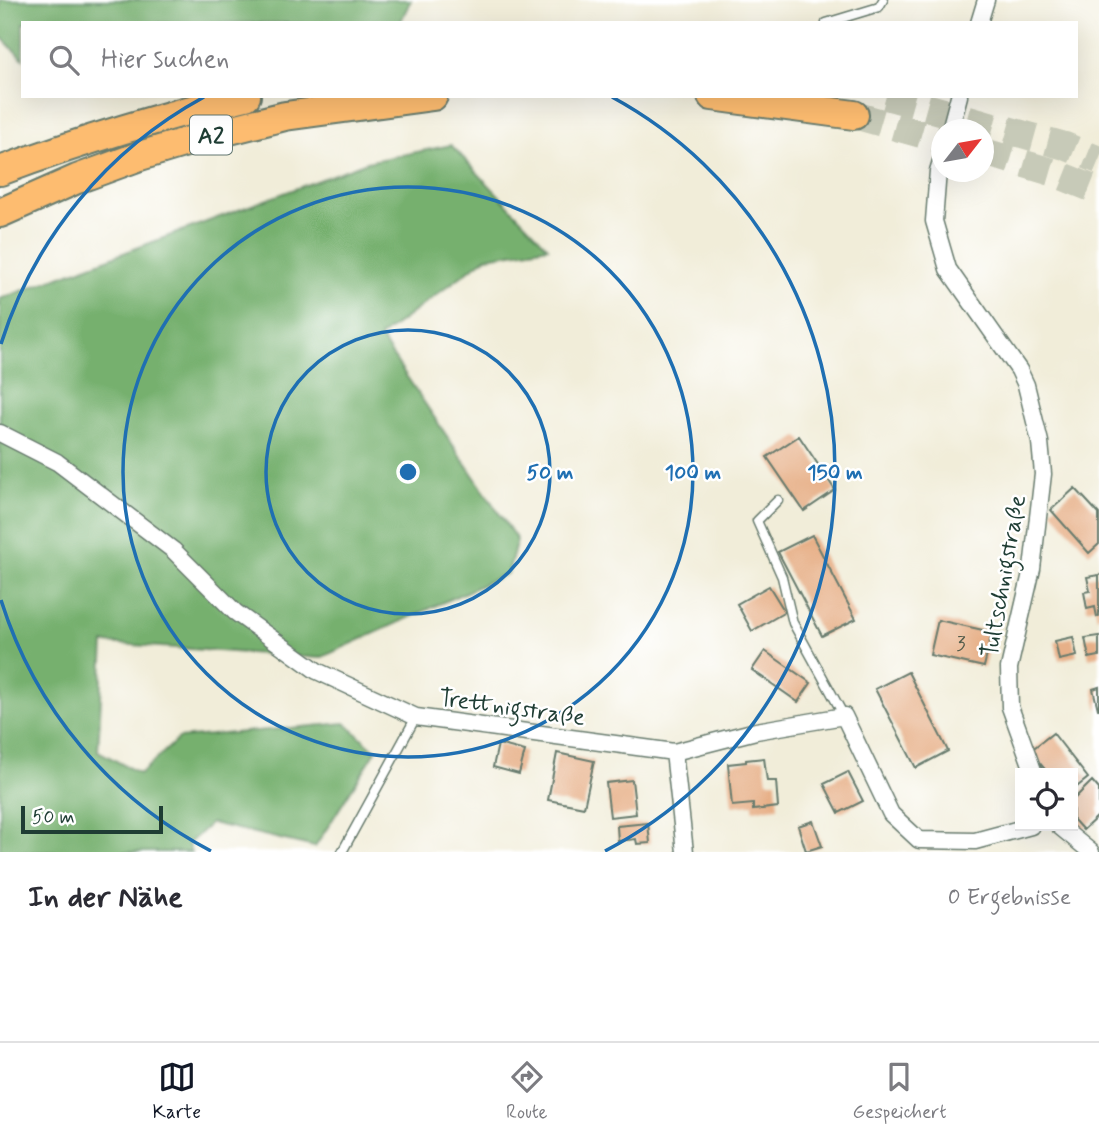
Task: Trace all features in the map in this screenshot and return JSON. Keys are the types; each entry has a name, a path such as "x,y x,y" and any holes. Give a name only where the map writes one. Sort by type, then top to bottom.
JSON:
{"highway":[{"name":"A2","path":"0,171 126,128 238,98"},
{"name":"A2","path":"0,213 77,179 206,136 285,116 418,98"},
{"path":"727,98 853,115"}],"street":[{"path":"980,21 986,0"},
{"path":"953,119 958,98"},
{"name":"Tultschnigstraße","path":"937,182 934,221 948,269 1019,370 1026,385 1040,442 1043,474 1032,569 1009,668 1010,707 1032,768"},
{"name":"Trettnigstraße","path":"0,433 57,462 173,550 235,612 317,671 416,717 674,752 756,731 844,716"},
{"path":"844,716 891,814 919,840 976,846 1017,831"},
{"path":"674,752 685,852"},
{"path":"1065,831 1091,852"}],"lane":[{"path":"833,21 879,7 883,0"},
{"path":"778,500 757,522 782,577 793,623 844,716"},
{"path":"342,852 416,717"}],"green space":[{"path":"0,0 411,0 401,21 21,21 21,57 0,36"},
{"path":"451,145 548,247 487,257 380,337 517,540 508,573 320,658 104,643 98,751 140,774 179,738 345,723 376,751 315,847 211,823 188,844 191,852 0,852 0,299 367,162"}],"building":[{"path":"799,436 835,490 804,511 767,457"},
{"path":"1075,488 1099,514 1099,544 1089,553 1051,510"},
{"path":"812,535 856,619 822,636 778,552"},
{"path":"1099,575 1097,617 1095,607 1087,609 1084,592 1090,591 1087,577"},
{"path":"769,586 785,612 752,631 737,604"},
{"path":"938,620 992,632 984,667 930,655"},
{"path":"1099,636 1099,656 1089,658 1085,638"},
{"path":"1073,637 1077,656 1059,660 1055,641"},
{"path":"765,651 811,683 798,702 752,670"},
{"path":"908,672 948,751 916,768 875,689"},
{"path":"1099,687 1099,709 1098,709 1093,689"},
{"path":"1053,733 1088,778 1078,786 1078,768 1044,768 1030,751"},
{"path":"498,744 525,751 519,774 493,767"},
{"path":"557,753 594,761 584,807 548,800"},
{"path":"764,758 767,781 776,781 778,807 753,810 753,804 732,806 728,764"},
{"path":"848,772 863,801 839,813 824,784"},
{"path":"632,780 636,814 610,817 606,783"},
{"path":"1092,781 1099,789 1099,815 1083,830 1078,824 1078,795"},
{"path":"813,821 822,846 806,851 798,826"},
{"path":"648,823 650,843 637,844 636,839 618,841 617,826"}],"tunnel":[{"path":"893,98 1065,146 1099,160"},
{"path":"854,115 931,137"},
{"path":"994,155 1052,172 1099,191"}]}
